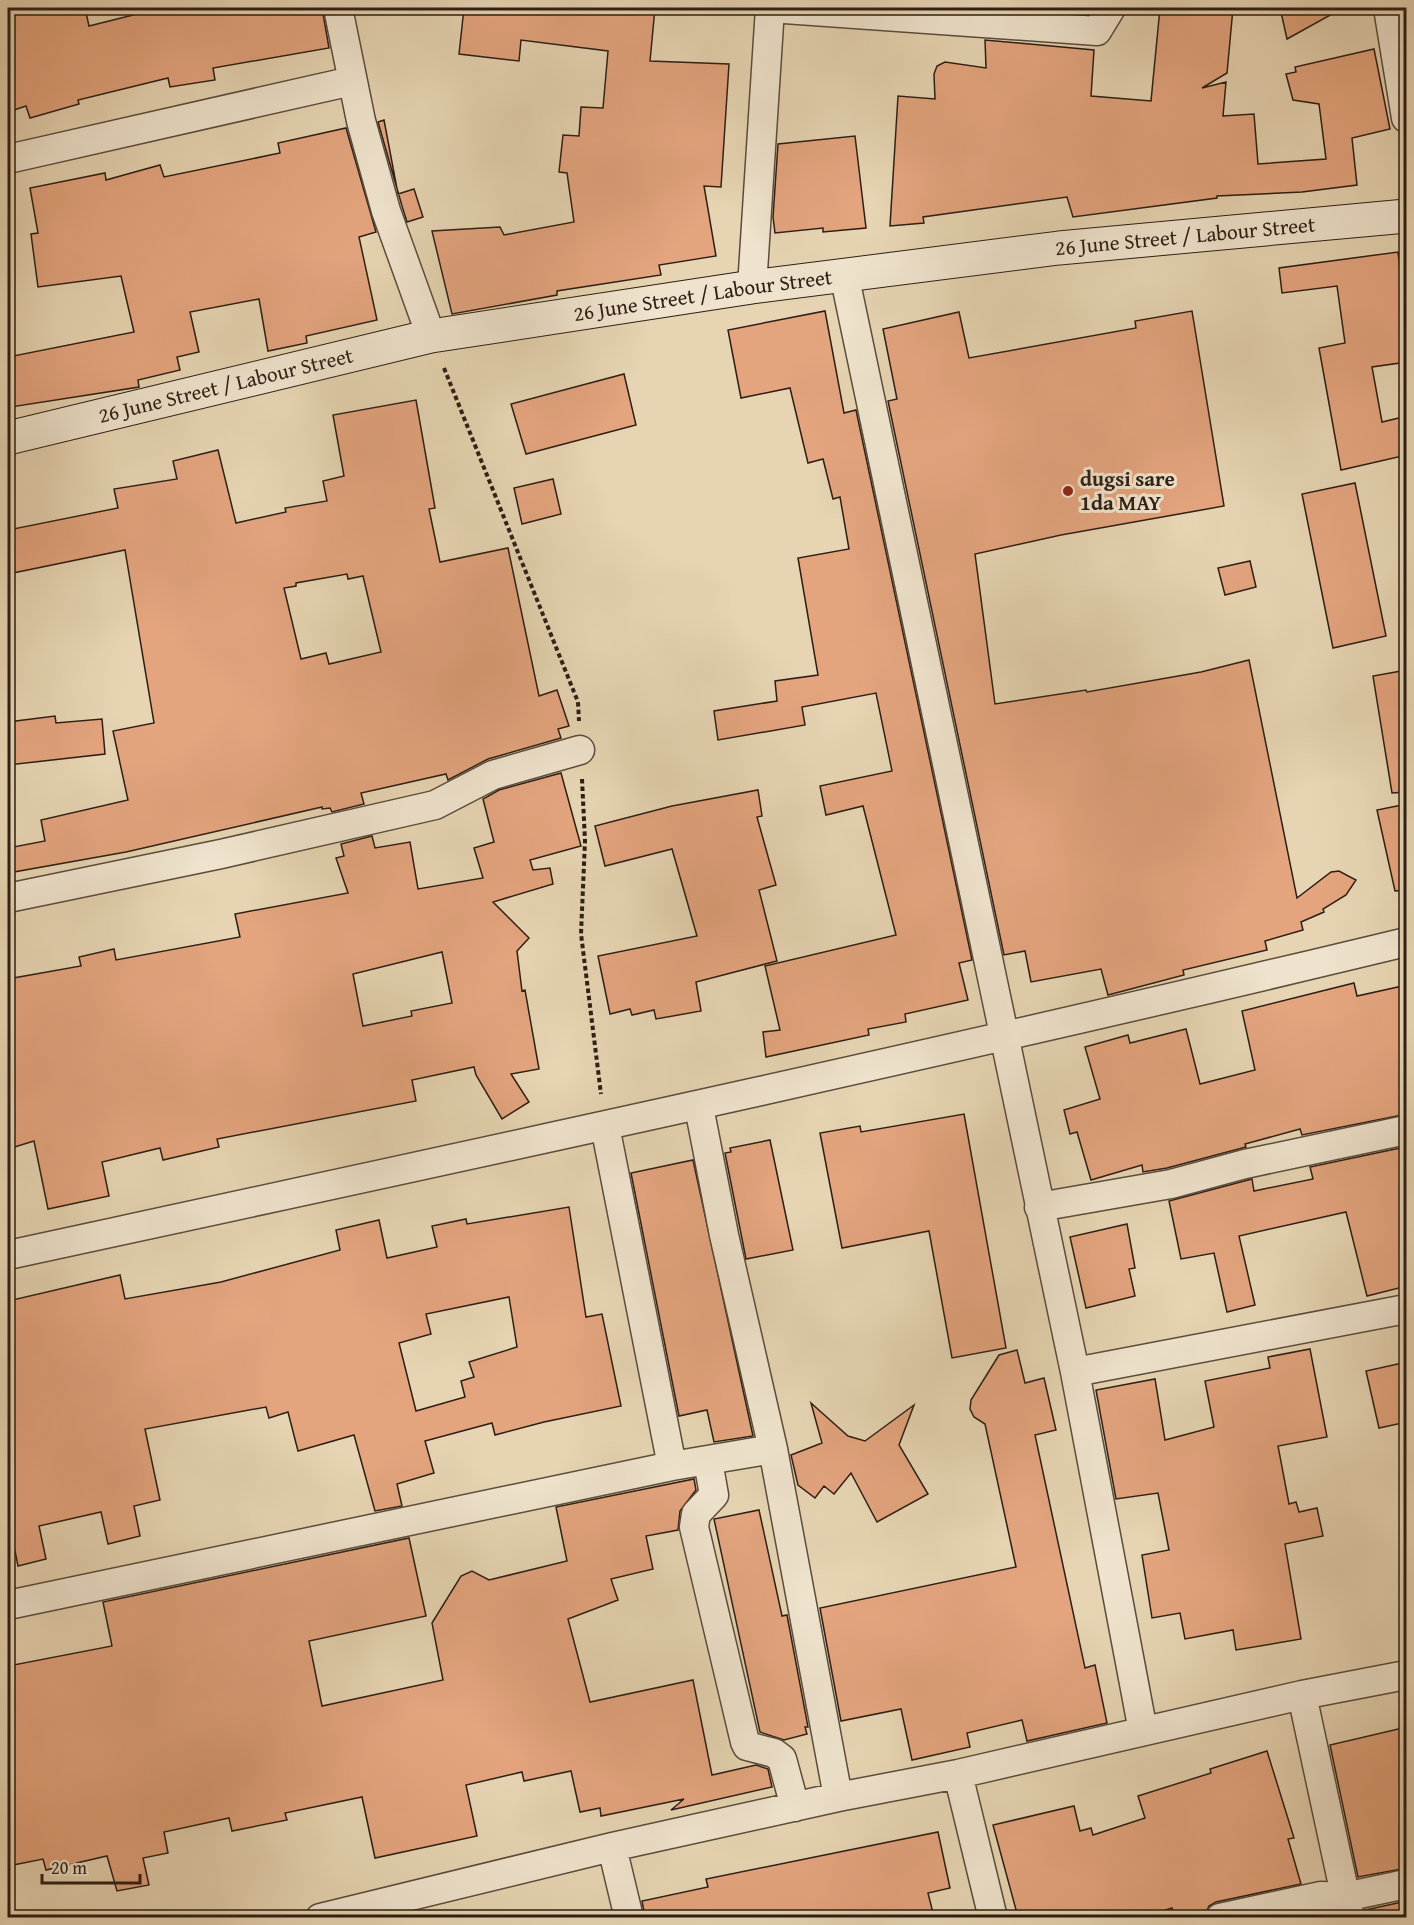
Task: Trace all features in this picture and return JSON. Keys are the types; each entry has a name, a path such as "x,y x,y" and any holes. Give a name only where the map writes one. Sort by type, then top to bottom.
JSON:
{"street":[{"path":"338,8 352,81 386,211 431,336"},
{"path":"752,287 770,8 1097,31 1111,8"},
{"path":"1388,8 1407,118"},
{"path":"8,159 352,81"},
{"name":"26 June Street / Labour Street","path":"8,438 431,336 844,274 1059,248 1407,216"},
{"path":"844,274 1075,1372 1143,1731"},
{"path":"8,898 221,854 435,805 493,775 580,750"},
{"path":"8,1255 699,1107 1004,1038 1407,942"},
{"path":"699,1107 724,1235 773,1449 838,1797"},
{"path":"605,1126 672,1466"},
{"path":"1039,1207 1171,1184 1245,1164 1407,1130"},
{"path":"1075,1372 1407,1309"},
{"path":"8,1605 672,1466 773,1449"},
{"path":"708,1461 714,1495 696,1514 694,1527 745,1742 747,1746 774,1754 782,1759 795,1807"},
{"path":"320,1917 612,1847 838,1797 958,1774 1302,1695 1407,1675"},
{"path":"1302,1695 1347,1907"},
{"path":"958,1774 993,1917"},
{"path":"612,1847 629,1917"},
{"path":"1220,1917 1321,1896 1347,1907 1407,1884"}],"building":[{"path":"8,8 54,8 56,14 85,8 89,26 161,8 322,8 329,48 213,68 215,80 170,87 168,78 78,100 79,104 30,118 26,106 8,112"},
{"path":"464,8 655,8 650,61 729,64 721,187 704,186 716,256 659,265 661,275 557,291 557,295 452,314 432,231 500,227 504,235 574,222 567,173 559,172 563,135 579,136 581,107 603,108 608,51 521,40 519,61 459,54"},
{"path":"1160,8 1233,8 1227,73 1202,88 1226,82 1223,116 1254,114 1258,164 1326,159 1319,104 1293,100 1286,74 1296,72 1295,67 1374,49 1390,129 1352,138 1357,185 1302,192 1217,196 1217,198 1073,217 1067,197 923,217 924,223 890,226 898,96 935,99 934,74 937,66 945,62 986,68 985,40 1094,50 1091,96 1151,101"},
{"path":"1295,8 1343,8 1287,39 1281,12"},
{"path":"384,120 397,188 378,122"},
{"path":"346,128 376,232 359,237 377,320 306,336 307,343 268,351 259,299 190,312 199,352 177,357 180,370 138,380 139,387 11,407 8,357 134,332 121,276 38,287 31,234 38,233 30,188 105,173 106,180 160,165 164,177 280,153 278,143"},
{"path":"855,136 866,228 823,232 823,228 775,233 773,217 778,144"},
{"path":"414,189 423,217 407,222 399,194"},
{"path":"1398,252 1407,325 1407,362 1372,367 1382,422 1407,416 1407,455 1341,470 1319,348 1345,343 1337,286 1282,293 1279,268"},
{"path":"825,311 844,413 856,410 972,960 959,963 968,1000 905,1014 906,1022 868,1029 869,1035 766,1057 763,1032 780,1030 765,966 896,935 863,806 826,815 820,786 892,771 876,693 802,707 805,725 718,740 714,711 777,701 775,681 818,675 798,558 849,549 840,497 833,499 823,459 808,463 790,388 741,398 728,330"},
{"path":"1192,311 1224,506 1061,535 975,554 995,704 1086,690 1087,692 1201,672 1249,660 1297,898 1331,872 1339,871 1356,880 1346,895 1323,909 1324,912 1301,922 1303,930 1265,941 1267,950 1183,970 1184,975 1108,995 1101,969 1031,982 1025,951 1004,955 888,401 897,399 883,329 959,312 969,358 1136,328 1135,321"},
{"path":"624,374 636,425 526,454 511,404"},
{"path":"416,400 435,508 429,509 440,562 508,548 539,696 557,690 569,726 558,729 561,738 488,759 448,780 446,774 361,793 364,804 332,812 330,808 322,809 322,807 126,852 8,873 8,848 45,841 41,820 128,800 113,731 154,723 125,550 8,574 8,530 118,508 114,489 177,479 173,461 218,450 236,523 286,512 285,508 327,501 323,481 344,476 333,415","holes":["347,574 348,579 363,576 381,652 329,664 326,653 301,659 284,588 296,586 296,583"]},
{"path":"553,479 561,514 522,524 514,488"},
{"path":"1355,483 1386,636 1333,648 1302,494"},
{"path":"1250,561 1256,587 1225,595 1218,568"},
{"path":"1407,670 1407,792 1392,793 1373,676"},
{"path":"55,716 56,723 102,719 105,754 8,765 8,722"},
{"path":"561,773 581,846 530,860 533,870 550,868 553,884 493,902 529,938 517,951 522,991 525,990 539,1069 511,1074 529,1102 502,1119 476,1075 474,1067 412,1080 416,1101 217,1139 219,1147 163,1160 160,1148 102,1162 109,1196 48,1209 34,1141 8,1149 8,979 81,966 79,957 114,949 116,960 240,937 235,914 348,893 336,858 344,856 341,844 372,836 375,848 410,842 418,889 483,878 474,848 494,842 483,799 499,790","holes":["442,952 452,1003 411,1011 412,1016 363,1026 353,974"]},
{"path":"758,790 762,816 757,817 776,885 759,890 777,961 696,982 701,1011 656,1019 654,1010 632,1015 630,1009 610,1014 598,956 697,936 672,849 605,866 595,826 672,806"},
{"path":"1407,804 1407,890 1395,891 1377,810"},
{"path":"1354,983 1357,996 1407,985 1407,1114 1302,1135 1300,1129 1245,1144 1246,1147 1167,1168 1143,1172 1142,1165 1091,1180 1077,1132 1070,1134 1064,1110 1100,1099 1085,1047 1128,1035 1130,1043 1186,1029 1200,1084 1255,1070 1242,1011"},
{"path":"964,1114 1006,1348 952,1358 929,1231 842,1248 820,1133 860,1126 861,1132"},
{"path":"770,1140 793,1250 746,1259 725,1153 731,1152 730,1148"},
{"path":"1405,1147 1407,1286 1367,1296 1346,1212 1239,1236 1255,1305 1227,1312 1214,1253 1181,1259 1169,1201 1252,1179 1254,1191 1313,1179 1310,1167"},
{"path":"693,1160 753,1436 714,1442 707,1410 679,1416 631,1173"},
{"path":"569,1207 586,1317 602,1314 621,1406 495,1435 492,1423 425,1441 434,1473 397,1484 402,1506 375,1511 354,1435 298,1451 288,1412 269,1418 266,1407 145,1429 160,1500 134,1506 140,1536 108,1544 101,1512 39,1526 46,1559 18,1566 15,1551 8,1553 8,1301 120,1275 125,1299 221,1282 340,1250 336,1230 379,1220 387,1258 437,1247 432,1226 466,1219 467,1224","holes":["509,1297 517,1347 469,1362 474,1377 461,1381 465,1397 416,1411 399,1343 431,1334 426,1314"]},
{"path":"1127,1224 1135,1268 1129,1269 1135,1296 1086,1308 1070,1237"},
{"path":"1310,1349 1327,1437 1278,1446 1289,1504 1296,1502 1299,1512 1317,1508 1323,1536 1285,1544 1301,1639 1236,1650 1233,1630 1185,1639 1180,1613 1152,1618 1142,1555 1169,1550 1158,1493 1116,1499 1096,1390 1155,1379 1165,1440 1214,1427 1205,1381 1270,1368 1268,1357"},
{"path":"1017,1350 1025,1383 1044,1378 1056,1430 1035,1435 1085,1668 1095,1665 1107,1723 1027,1741 1022,1720 967,1733 970,1747 912,1760 901,1709 841,1721 820,1608 1016,1567 985,1424 974,1417 970,1409 971,1400 999,1355"},
{"path":"1407,1362 1407,1422 1379,1428 1366,1371"},
{"path":"811,1403 848,1436 865,1441 914,1405 899,1445 928,1494 877,1522 851,1473 834,1494 824,1486 815,1498 798,1485 791,1455 822,1443"},
{"path":"694,1479 696,1490 680,1511 678,1530 646,1536 653,1569 611,1579 618,1600 568,1619 590,1702 693,1680 712,1775 756,1765 768,1769 772,1787 671,1810 684,1799 601,1816 600,1808 580,1812 571,1771 524,1781 522,1772 466,1785 477,1836 375,1858 362,1797 285,1813 287,1820 232,1831 229,1818 164,1832 168,1853 143,1858 149,1885 117,1891 107,1856 46,1870 43,1859 8,1866 8,1666 112,1646 103,1602 409,1538 426,1616 309,1641 322,1706 443,1680 432,1623 461,1576 472,1571 489,1580 567,1561 556,1507"},
{"path":"759,1510 782,1616 787,1615 808,1727 805,1727 807,1734 784,1740 760,1732 714,1519"},
{"path":"1407,1727 1407,1868 1358,1877 1330,1745"},
{"path":"1267,1751 1294,1838 1288,1839 1301,1884 1216,1902 1209,1906 1204,1917 1175,1917 1172,1908 1143,1917 1018,1917 993,1825 1074,1806 1080,1831 1091,1828 1093,1835 1145,1818 1138,1796 1211,1773 1210,1769"},
{"path":"938,1832 950,1888 928,1893 934,1917 645,1917 642,1901 708,1887 706,1879"},
{"path":"1407,1901 1407,1917 1366,1917 1365,1910"}],"place":[{"name":"dugsi sare 1da MAY","path":"1068,491"}]}
